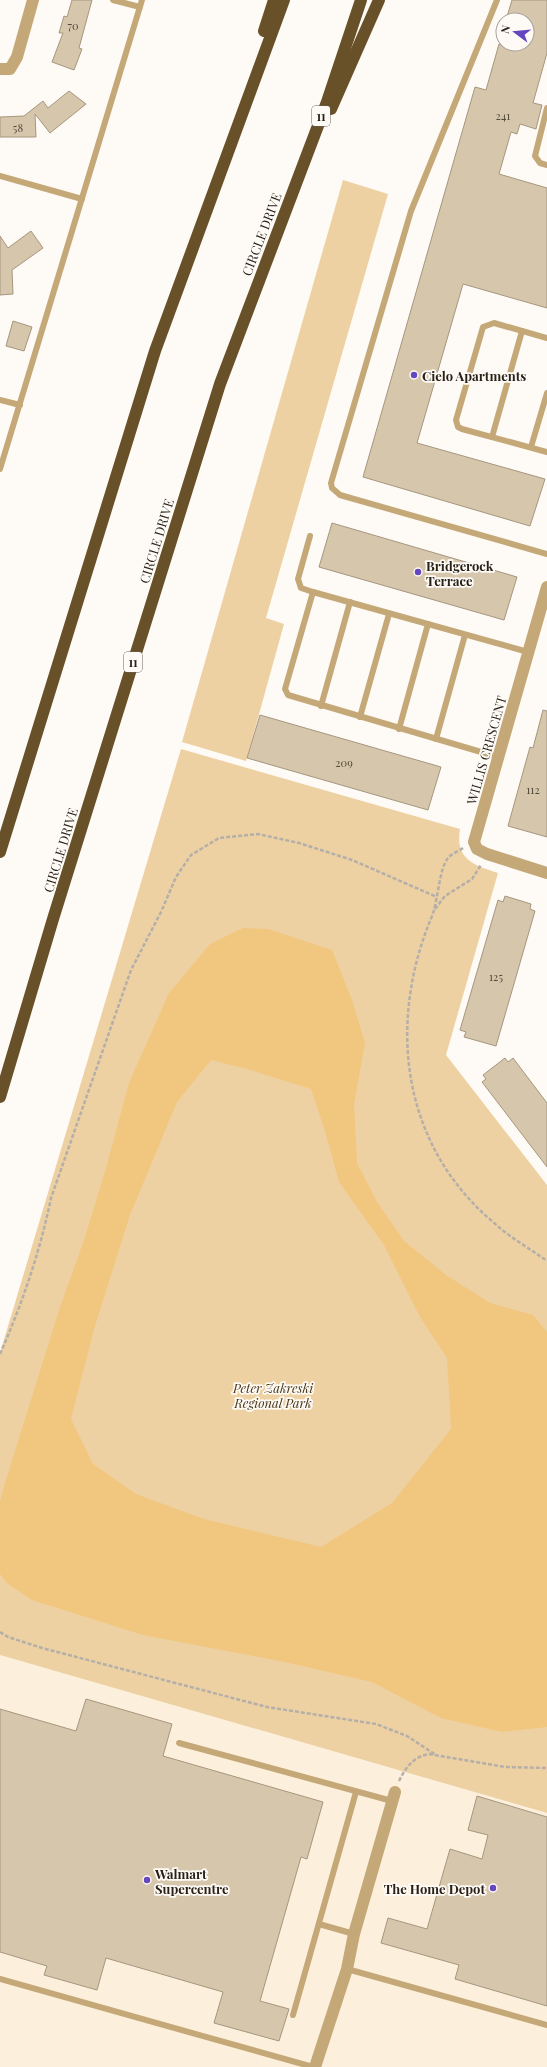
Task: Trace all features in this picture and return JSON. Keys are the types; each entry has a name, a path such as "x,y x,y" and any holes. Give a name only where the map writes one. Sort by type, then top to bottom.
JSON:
{"highway":[{"path":"205,219 274,0"},
{"path":"0,852 155,351 205,219 284,0"},
{"name":"CIRCLE DRIVE","path":"0,1097 53,919 220,384 327,102 361,0"},
{"path":"277,231 379,0"}],"street":[{"path":"0,69 10,69 17,57 33,0"},
{"name":"WILLIS CRESCENT","path":"547,586 474,842 477,849 487,854 547,873"},
{"path":"314,2067 347,1969 354,1934 393,1796"}],"lane":[{"path":"113,0 140,8"},
{"path":"0,469 142,0"},
{"path":"497,0 411,212 331,483 332,488 340,496 547,554"},
{"path":"547,108 535,156 540,163 547,165"},
{"path":"0,176 82,200"},
{"path":"547,338 494,323 483,327 456,420 458,427 462,429 547,452"},
{"path":"492,437 522,331"},
{"path":"531,448 547,393"},
{"path":"0,400 20,405"},
{"path":"310,536 298,579 302,588 528,652"},
{"path":"313,592 285,689 290,696 498,757"},
{"path":"321,706 350,602"},
{"path":"360,717 390,614"},
{"path":"399,728 428,624"},
{"path":"436,739 465,635"},
{"path":"179,1743 356,1792 393,1796"},
{"path":"293,2014 356,1792"},
{"path":"319,1924 354,1934"},
{"path":"347,1969 547,2025"},
{"path":"0,1979 314,2067"}],"path":[{"path":"0,1354 35,1261 45,1230 51,1198 131,970 161,912 176,877 191,855 219,838 258,834 299,843 352,860 437,896"},
{"path":"461,850 448,858 434,909 421,943 413,977 409,1015 409,1076 421,1119 438,1158 453,1180 492,1222 547,1261"},
{"path":"434,909 445,896 472,879 479,870"},
{"path":"0,1632 8,1637 42,1648 267,1707 376,1724 407,1736 436,1755"},
{"path":"393,1796 403,1773 412,1761 420,1756 436,1755 505,1767 547,1768"}],"shaded area":[{"path":"243,928 268,929 332,950 352,1000 365,1043 354,1104 357,1163 377,1202 404,1241 446,1275 490,1303 533,1315 547,1332 547,1727 502,1732 441,1718 372,1682 285,1662 143,1635 32,1600 8,1584 0,1574 0,1501 59,1310 85,1237 106,1168 129,1083 169,993 210,944","holes":["211,1060 247,1069 311,1089 325,1131 339,1182 384,1245 420,1317 447,1358 451,1429 392,1503 321,1547 204,1519 136,1494 93,1464 71,1419 94,1329 130,1215 177,1102"]},
{"path":"0,1655 547,1813 547,2067 0,2067"}],"green space":[{"path":"343,180 388,194 266,618 284,624 246,761 182,742"},
{"name":"Peter Zakreski Regional Park","path":"181,749 460,829 459,839 463,854 481,867 498,873 446,1055 547,1185 547,1813 0,1655 0,1353"}],"building":[{"path":"72,0 92,0 79,48 82,49 74,70 52,62 63,33 59,33 64,16 67,17"},
{"path":"512,0 547,0 547,53 533,103 542,105 536,129 520,124 517,134 511,132 499,174 547,188 547,308 463,284 417,443 545,479 530,526 363,477 475,87 486,90 497,52 535,52 535,12 508,12"},
{"path":"69,91 86,104 50,133 35,114 36,137 0,137 0,117 24,116 43,101 48,108"},
{"path":"31,231 43,248 12,270 13,294 0,295 0,236 8,248"},
{"path":"13,321 32,327 24,351 6,346"},
{"name":"Bridgerock Terrace","path":"332,523 517,577 504,620 319,567"},
{"path":"543,710 547,711 547,837 508,826 530,747 533,748"},
{"path":"260,715 441,767 428,810 247,758"},
{"path":"505,896 531,904 530,909 535,911 496,1046 464,1037 466,1032 460,1030 498,900 503,902"},
{"path":"505,1058 508,1062 513,1058 547,1103 547,1167 482,1082 486,1079 483,1075"},
{"name":"Walmart Supercentre","path":"86,1699 172,1724 163,1756 323,1802 307,1859 301,1857 260,2001 289,2009 279,2041 214,2023 223,1992 106,1958 97,1990 44,1975 47,1966 0,1952 0,1709 76,1731"},
{"name":"The Home Depot","path":"477,1796 547,1817 547,2006 455,1979 459,1965 381,1943 388,1918 427,1929 450,1849 482,1859 488,1835 468,1830"}],"place":[{"name":"Cielo Apartments","path":"414,375"},
{"name":"Bridgerock Terrace","path":"418,572"},
{"name":"Walmart Supercentre","path":"147,1880"},
{"name":"The Home Depot","path":"493,1888"}]}
